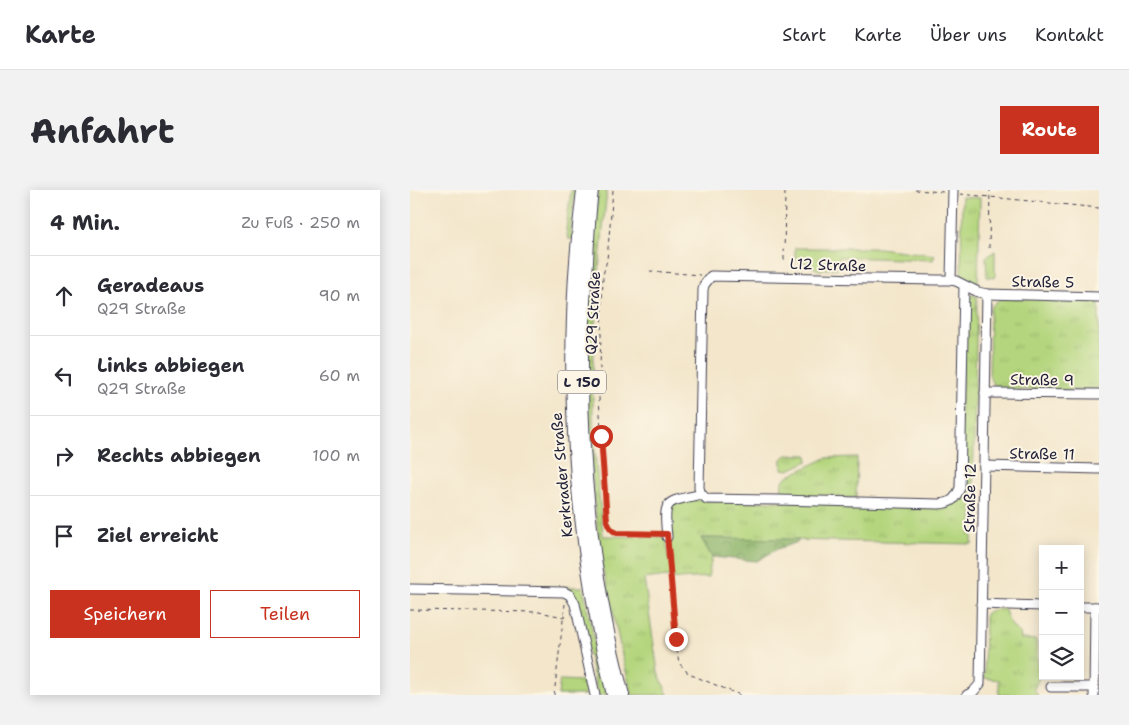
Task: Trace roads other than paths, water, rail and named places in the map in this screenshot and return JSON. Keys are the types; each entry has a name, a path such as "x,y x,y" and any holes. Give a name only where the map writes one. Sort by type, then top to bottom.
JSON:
{"highway":[{"name":"Kerkrader Straße","path":"583,190 573,302 573,421 576,473 587,571 598,627 620,693"},
{"name":"Kerkrader Straße","path":"592,190 584,301 582,360 583,421 586,471 600,590 620,693"}],"street":[{"path":"951,280 953,192"},
{"name":"L12 Straße","path":"701,494 699,488 702,300 703,290 709,279 783,277 951,280"},
{"name":"Straße 5","path":"951,280 987,294 1099,297"},
{"path":"667,535 666,509 669,503 701,494 707,499 939,504 947,503 955,498 960,488 964,286"},
{"name":"Straße 12","path":"966,695 973,692 980,684 987,294"},
{"name":"Straße 9","path":"985,393 1099,394"},
{"name":"Straße 11","path":"984,466 1099,469"},
{"path":"410,590 567,593 575,604 595,695"},
{"path":"981,604 1039,606"},
{"path":"1051,687 1094,691 1097,607 1084,607"}]}
